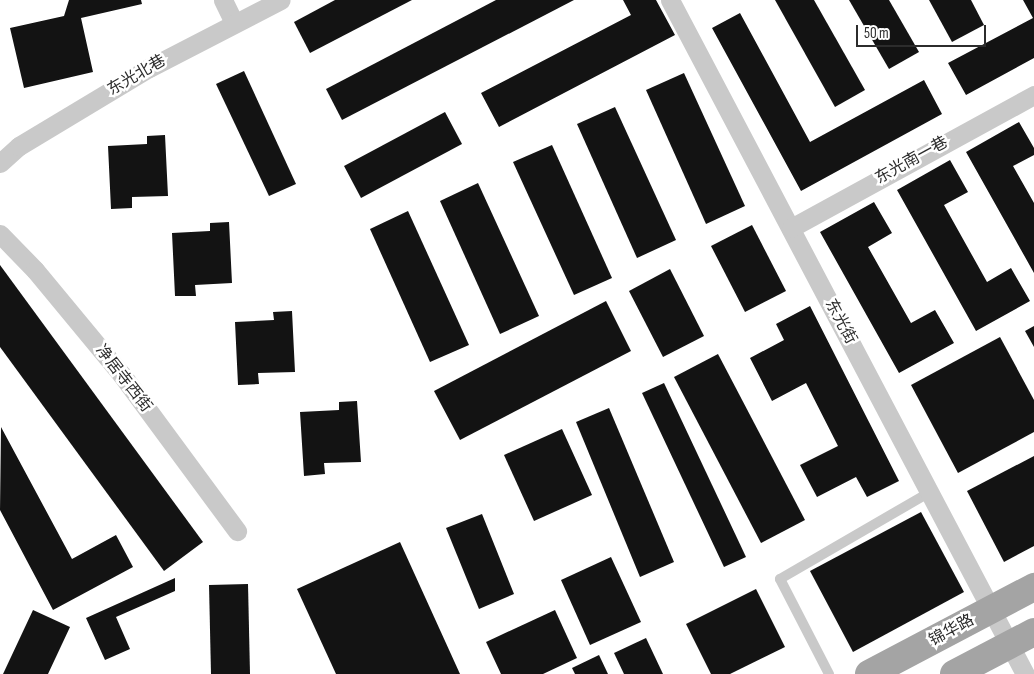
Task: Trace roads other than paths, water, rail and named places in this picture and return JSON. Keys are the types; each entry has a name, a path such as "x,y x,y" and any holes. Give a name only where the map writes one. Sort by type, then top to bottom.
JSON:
{"main road":[{"name":"锦华路","path":"869,674 1034,587"},
{"path":"954,674 1034,632"}],"street":[{"path":"223,0 234,23"},
{"name":"东光北巷","path":"0,164 19,146 75,112 234,23 281,0"},
{"name":"东光街","path":"670,0 1025,674"},
{"name":"东光南一巷","path":"790,228 1034,95"},
{"name":"净居寺西街","path":"0,234 35,270 122,375 237,531"}],"lane":[{"path":"829,674 780,579 930,492"}]}
